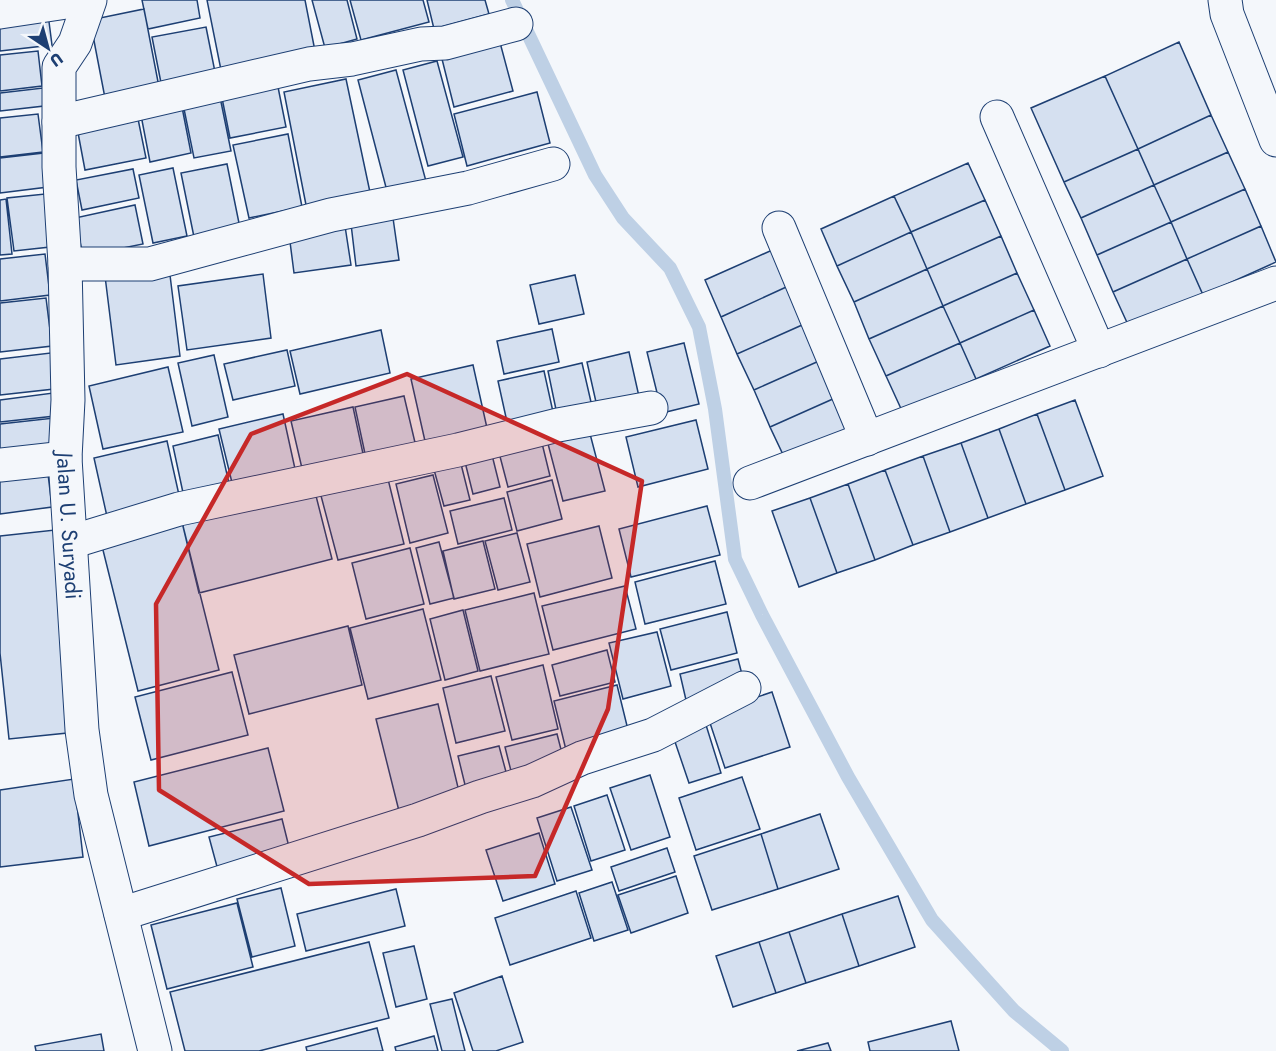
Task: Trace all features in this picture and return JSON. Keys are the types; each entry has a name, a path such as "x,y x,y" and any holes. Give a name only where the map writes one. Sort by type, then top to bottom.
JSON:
{"street":[{"path":"0,12 80,0"},
{"name":"Jalan U. Suryadi","path":"90,0 75,43 59,68 59,167 65,264 68,400 65,458 82,730 91,795 155,1051"},
{"path":"1225,0 1227,14 1276,140"},
{"path":"59,122 309,64 352,59 421,44 445,43 516,24"},
{"path":"997,117 1099,351"},
{"path":"65,264 150,264 331,215 468,188 553,164"},
{"path":"779,228 867,439"},
{"path":"750,483 1276,283"},
{"path":"72,542 179,509 458,450 558,425 651,408"},
{"path":"0,465 65,458"},
{"path":"121,914 418,820 532,781 582,758 653,735 744,688"}],"highlighted area":[{"path":"407,374 642,481 608,709 535,876 309,884 159,790 156,604 251,434"}],"building":[{"path":"142,0 197,0 200,18 148,29"},
{"path":"207,0 305,0 315,51 221,70"},
{"path":"312,0 347,0 357,39 325,48"},
{"path":"350,0 423,0 429,22 361,40"},
{"path":"427,0 485,0 489,14 434,29"},
{"path":"144,9 159,87 105,98 90,20"},
{"path":"48,14 52,45 0,51 0,19"},
{"path":"206,27 217,82 163,93 152,37"},
{"path":"498,35 513,91 454,107 440,51"},
{"path":"1179,42 1211,115 1138,149 1105,76"},
{"path":"38,51 42,86 0,91 0,55"},
{"path":"437,61 463,157 428,166 403,70"},
{"path":"396,70 427,185 388,195 358,80"},
{"path":"1105,76 1138,149 1064,182 1031,108"},
{"path":"346,79 371,197 307,210 284,92"},
{"path":"277,82 286,127 230,138 221,93"},
{"path":"43,88 44,106 0,111 0,93"},
{"path":"537,92 550,143 467,166 454,114"},
{"path":"220,97 231,151 194,158 183,104"},
{"path":"181,102 191,153 150,162 140,110"},
{"path":"136,109 146,158 85,170 76,122"},
{"path":"38,114 43,152 0,157 0,118"},
{"path":"1211,115 1228,152 1154,185 1138,149"},
{"path":"288,134 302,207 249,218 233,145"},
{"path":"1138,149 1154,185 1081,218 1064,182"},
{"path":"1228,152 1245,189 1171,222 1154,185"},
{"path":"44,153 48,187 0,193 0,158"},
{"path":"968,163 985,200 911,232 894,196"},
{"path":"227,164 240,228 194,237 181,173"},
{"path":"173,168 187,236 153,243 139,175"},
{"path":"133,169 139,198 82,210 76,180"},
{"path":"1154,185 1171,222 1097,255 1081,218"},
{"path":"1245,189 1261,226 1187,259 1171,222"},
{"path":"45,194 50,247 14,251 7,198"},
{"path":"894,196 911,232 837,266 821,229"},
{"path":"6,199 12,254 0,255 0,200"},
{"path":"985,200 1001,236 927,269 911,232"},
{"path":"135,205 143,244 83,256 75,218"},
{"path":"393,218 399,260 356,266 351,224"},
{"path":"1171,222 1187,259 1113,292 1097,255"},
{"path":"345,226 351,265 294,273 289,234"},
{"path":"1261,226 1276,262 1203,295 1187,259"},
{"path":"911,232 927,269 854,302 837,266"},
{"path":"1001,236 1017,273 943,306 927,269"},
{"path":"779,247 795,283 721,317 705,280"},
{"path":"45,254 50,295 0,301 0,259"},
{"path":"1187,259 1203,295 1130,329 1113,292"},
{"path":"169,267 180,356 116,365 105,276"},
{"path":"927,269 943,306 869,339 854,302"},
{"path":"1017,273 1034,310 960,343 943,306"},
{"path":"263,274 271,338 187,350 178,286"},
{"path":"575,275 584,314 539,324 530,285"},
{"path":"795,283 811,321 737,354 721,317"},
{"path":"46,298 52,346 0,352 0,303"},
{"path":"943,306 960,343 886,376 869,339"},
{"path":"1034,310 1050,346 976,379 960,343"},
{"path":"811,321 828,357 754,390 737,354"},
{"path":"552,329 559,362 504,374 497,341"},
{"path":"381,330 390,373 300,394 290,351"},
{"path":"684,343 699,404 662,413 647,352"},
{"path":"960,343 976,379 903,413 886,376"},
{"path":"287,350 295,386 233,400 224,364"},
{"path":"59,352 63,388 0,395 0,359"},
{"path":"629,352 640,401 598,411 587,362"},
{"path":"214,355 228,417 192,426 178,363"},
{"path":"828,357 844,394 770,427 754,390"},
{"path":"582,363 594,415 559,424 548,371"},
{"path":"473,365 489,437 427,450 411,379"},
{"path":"168,367 183,432 103,449 89,386"},
{"path":"544,371 555,421 509,431 498,381"},
{"path":"53,393 55,416 0,422 0,400"},
{"path":"844,394 860,430 787,463 770,427"},
{"path":"404,396 417,451 367,463 355,407"},
{"path":"1075,400 1103,476 1065,490 1037,414"},
{"path":"353,407 365,463 304,477 291,421"},
{"path":"283,414 297,478 234,491 219,429"},
{"path":"1037,414 1065,490 1026,504 999,429"},
{"path":"54,418 58,450 0,456 0,424"},
{"path":"696,420 708,469 638,487 626,437"},
{"path":"999,429 1026,504 988,518 961,443"},
{"path":"589,430 605,491 563,501 547,440"},
{"path":"218,435 231,492 185,502 173,446"},
{"path":"540,435 550,476 508,487 497,445"},
{"path":"167,441 181,504 108,521 94,458"},
{"path":"961,443 988,518 950,532 923,456"},
{"path":"490,447 500,487 473,494 463,454"},
{"path":"923,456 950,532 913,545 885,470"},
{"path":"460,460 470,500 444,506 433,466"},
{"path":"885,470 913,545 875,560 848,484"},
{"path":"48,474 52,507 0,514 0,480"},
{"path":"387,475 404,544 338,560 320,492"},
{"path":"433,475 448,533 410,543 396,484"},
{"path":"552,480 562,519 517,531 507,492"},
{"path":"313,484 332,559 199,593 181,518"},
{"path":"848,484 875,560 837,573 810,498"},
{"path":"504,498 512,530 458,544 450,511"},
{"path":"810,498 837,573 799,587 772,511"},
{"path":"707,506 720,555 631,577 619,529"},
{"path":"181,518 219,670 138,691 100,538"},
{"path":"599,526 612,578 540,597 527,544"},
{"path":"55,530 77,732 9,739 0,653 0,536"},
{"path":"517,533 530,582 498,590 485,541"},
{"path":"483,541 495,589 454,599 443,551"},
{"path":"439,542 454,598 430,604 416,548"},
{"path":"410,548 424,604 366,619 352,563"},
{"path":"715,561 726,604 645,624 635,582"},
{"path":"625,586 636,629 553,650 542,606"},
{"path":"534,593 549,654 480,671 465,610"},
{"path":"423,609 441,680 368,699 350,628"},
{"path":"463,610 478,671 445,680 430,619"},
{"path":"727,612 737,653 671,670 660,629"},
{"path":"348,626 362,685 249,714 234,655"},
{"path":"657,632 671,686 623,699 609,643"},
{"path":"607,650 615,682 560,696 552,665"},
{"path":"738,659 745,686 686,700 680,674"},
{"path":"543,665 558,729 512,740 496,677"},
{"path":"232,672 248,735 151,760 135,697"},
{"path":"491,676 505,731 456,743 443,688"},
{"path":"617,685 630,738 567,754 554,701"},
{"path":"772,692 790,747 725,768 707,714"},
{"path":"438,704 461,800 400,815 376,719"},
{"path":"706,725 721,773 689,783 673,736"},
{"path":"557,734 564,761 512,775 505,747"},
{"path":"499,746 509,783 467,793 458,756"},
{"path":"268,748 284,811 149,846 134,782"},
{"path":"650,775 670,837 631,850 610,788"},
{"path":"742,777 760,829 696,850 679,798"},
{"path":"74,779 83,857 0,867 0,790"},
{"path":"607,795 625,850 591,861 574,806"},
{"path":"571,807 592,870 557,881 537,818"},
{"path":"820,814 839,869 778,889 761,834"},
{"path":"282,819 291,855 219,874 209,837"},
{"path":"539,833 555,884 503,901 486,850"},
{"path":"761,834 778,889 712,910 694,856"},
{"path":"667,848 675,872 619,891 611,867"},
{"path":"676,876 688,913 631,933 618,895"},
{"path":"612,882 628,930 594,941 579,893"},
{"path":"281,888 295,946 252,957 237,899"},
{"path":"396,889 405,926 306,951 297,914"},
{"path":"576,891 591,938 510,965 495,918"},
{"path":"898,896 915,947 859,966 842,914"},
{"path":"237,903 253,967 167,989 151,925"},
{"path":"842,914 859,966 806,983 789,932"},
{"path":"789,932 806,983 776,993 759,942"},
{"path":"369,942 389,1018 259,1051 185,1051 170,992"},
{"path":"759,942 776,993 733,1007 716,956"},
{"path":"414,946 427,999 396,1007 383,953"},
{"path":"502,976 523,1042 496,1051 473,1051 454,993"},
{"path":"452,999 465,1051 442,1051 430,1004"},
{"path":"951,1021 959,1051 870,1051 868,1042"},
{"path":"377,1028 383,1051 307,1051 306,1047"},
{"path":"101,1034 104,1051 36,1051 35,1046"},
{"path":"434,1036 438,1051 396,1051 395,1047"},
{"path":"828,1043 831,1051 797,1051"}],"waterway":[{"path":"512,0 595,175 623,218 670,268 699,327 715,409 735,559 762,615 848,777 932,920 1014,1011 1062,1051"}]}
